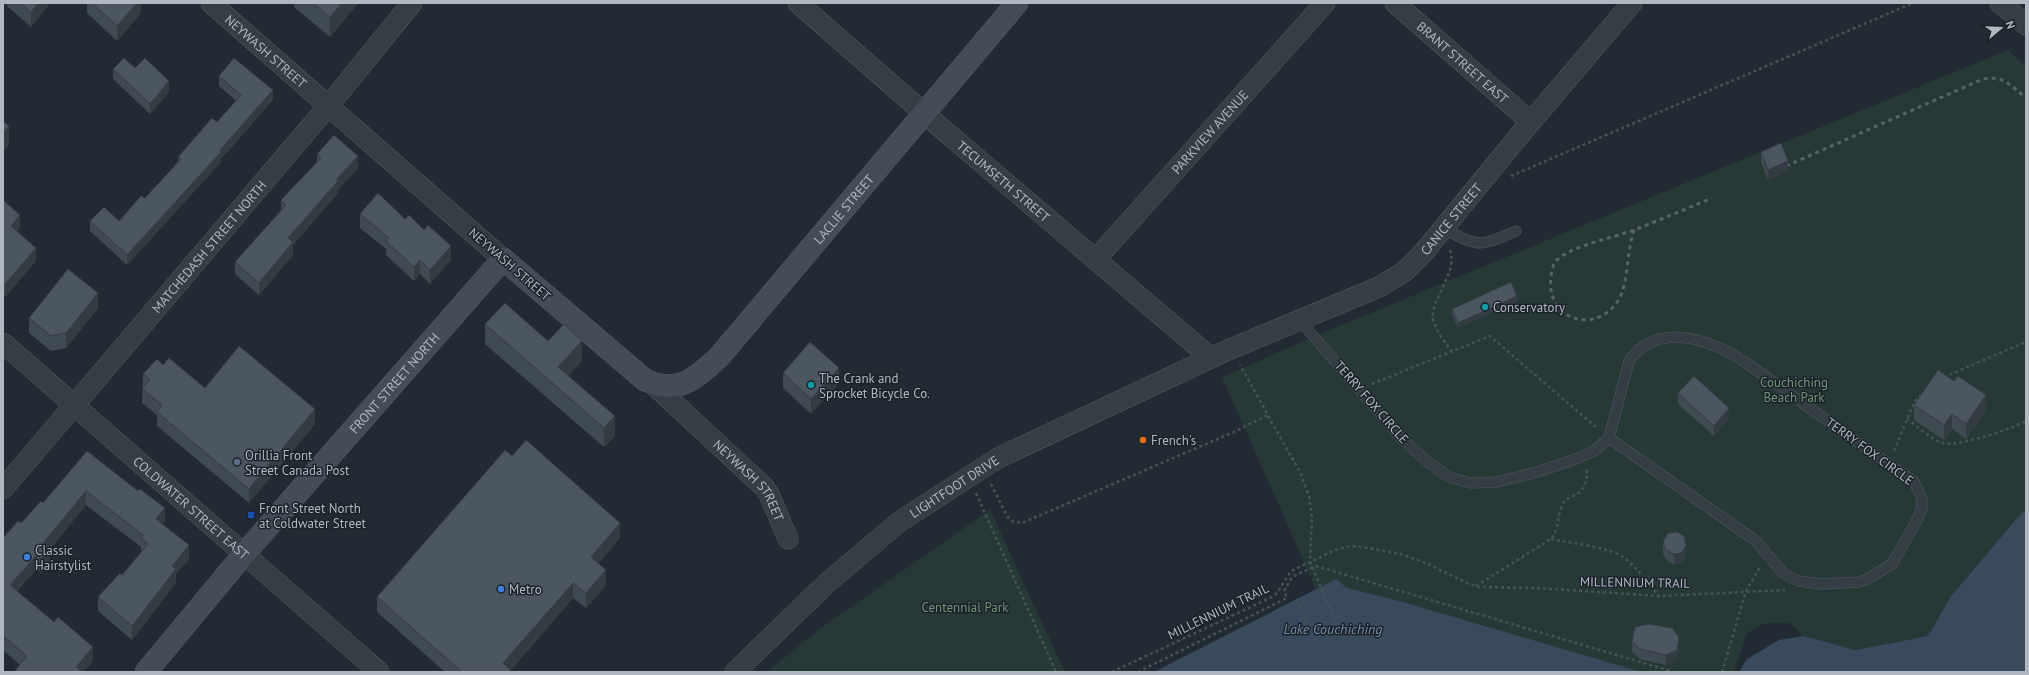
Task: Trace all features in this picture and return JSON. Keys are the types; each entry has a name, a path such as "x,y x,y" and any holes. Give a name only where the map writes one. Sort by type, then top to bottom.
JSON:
{"main road":[{"name":"LACLIE STREET","path":"653,384 668,387 681,385 693,380 719,357 1017,3"},
{"name":"NEYWASH STREET","path":"503,259 638,375 653,384"},
{"name":"FRONT STREET NORTH","path":"146,672 244,554 503,259"}],"street":[{"name":"NEYWASH STREET","path":"211,3 503,259"},
{"name":"MATCHEDASH STREET NORTH","path":"3,489 329,105 412,3"},
{"name":"TECUMSETH STREET","path":"798,3 1095,260 1211,358"},
{"name":"PARKVIEW AVENUE","path":"1095,260 1325,3"},
{"name":"BRANT STREET EAST","path":"1395,3 1531,122"},
{"name":"CANICE STREET","path":"1211,358 1301,318 1379,287 1396,278 1412,266 1445,237 1531,122 1632,3"},
{"path":"2000,3 2026,25"},
{"name":"COLDWATER STREET EAST","path":"3,343 379,672"},
{"name":"LIGHTFOOT DRIVE","path":"735,672 827,583 899,522 930,501 998,458 1211,358"},
{"name":"NEYWASH STREET","path":"653,384 764,487 769,494 788,539"}],"lane":[{"path":"1445,237 1460,238 1482,244 1516,231"},
{"name":"TERRY FOX CIRCLE","path":"1301,318 1308,330 1403,440 1428,463 1451,478 1471,482 1497,482 1537,472 1587,454 1608,438 1629,361 1637,350 1651,342 1677,337 1708,342 1728,350 1888,462 1914,482 1919,488 1922,498 1922,508 1916,522 1892,564 1866,580 1842,584 1822,584 1798,581 1782,573 1756,541 1608,438"}],"path":[{"path":"1445,237 1452,256 1452,263 1432,314 1437,328 1452,352"},
{"path":"1359,389 1490,336 1608,438"},
{"path":"1942,378 2026,342"},
{"path":"1237,360 1300,472 1309,496 1312,517 1310,561 1335,622"},
{"path":"1900,454 1895,449 1914,403 1923,393"},
{"path":"989,480 1007,516 1012,521 1022,523 1268,416"},
{"path":"1907,419 1943,444 1995,434 2016,427 2026,421"},
{"path":"1475,586 1551,539 1556,532 1564,502 1568,498 1578,495 1585,484 1587,454"},
{"path":"974,489 1056,672"},
{"path":"1551,539 1611,552 1622,556 1636,567 1659,596"},
{"name":"MILLENNIUM TRAIL","path":"1112,672 1270,598 1277,593 1288,573 1335,550 1350,546 1401,554 1416,559 1475,586 1659,596 1786,590"},
{"path":"1722,672 1746,591 1768,555"},
{"path":"1138,672 1287,598 1284,591 1292,577 1316,566 1674,672"},
{"path":"1297,599 1310,633"}],"green space":[{"name":"Couchiching Beach Park","path":"2008,50 2026,67 2026,510 2018,517 1951,596 1928,636 1855,650 1803,636 1789,622 1763,624 1747,633 1734,672 1639,672 1347,588 1336,579 1316,589 1222,377 1332,329"},
{"name":"Centennial Park","path":"990,510 1063,668 1068,672 767,672 821,628"}],"water":[{"path":"2026,510 2026,672 1739,672 1747,659 1779,640 1803,636 1855,650 1928,636 1951,596 2018,517"},
{"name":"Lake Couchiching","path":"1336,579 1347,588 1403,602 1641,672 1154,672"}],"building":[{"path":"21,3 38,3 31,12"},
{"path":"92,3 137,3 117,26"},
{"path":"313,3 342,3 330,17"},
{"path":"124,58 135,68 145,58 169,81 150,104 113,69"},
{"path":"234,58 273,90 220,150 221,152 127,255 90,221 104,207 119,221 141,196 145,198 181,159 178,157 212,118 217,122 241,95 219,76"},
{"path":"3,121 9,126 3,133"},
{"path":"334,135 358,156 288,238 293,242 259,283 235,262 286,205 281,200 321,158 317,154"},
{"path":"1781,143 1788,161 1768,170 1761,152"},
{"path":"378,193 405,219 409,215 424,230 428,225 451,246 430,270 420,260 414,267 386,241 389,238 360,214"},
{"path":"3,200 20,215 11,226 36,248 5,284 3,282"},
{"path":"68,269 98,293 66,333 51,336 29,318"},
{"name":"Conservatory","path":"1511,282 1517,296 1458,323 1452,309"},
{"path":"505,303 548,341 564,324 582,341 558,367 615,416 604,428 485,324"},
{"path":"810,342 839,368 811,399 783,373"},
{"path":"239,346 315,409 249,489 157,412 162,405 142,389 150,380 143,374 157,359 163,365 169,358 205,388"},
{"path":"1938,370 1954,381 1958,376 1986,395 1966,424 1952,414 1944,425 1914,405"},
{"path":"1694,376 1729,408 1714,426 1678,393"},
{"path":"526,440 620,523 591,557 606,570 586,593 573,583 503,663 511,671 510,672 462,672 377,597 505,450 512,456"},
{"path":"87,451 138,491 140,489 165,508 156,519 189,545 172,566 176,569 132,626 98,597 120,573 122,575 148,544 141,538 143,535 86,491 43,543 50,549 41,559 37,555 10,585 54,622 58,617 93,647 76,667 82,672 14,672 27,656 3,636 3,538 18,521 21,523 41,501 43,503"},
{"path":"1677,532 1684,536 1686,546 1681,553 1674,554 1666,550 1663,542 1668,533"},
{"path":"1649,624 1672,628 1679,637 1677,650 1666,655 1640,649 1632,642 1635,627"}],"railway":[{"path":"1786,166 1983,79 1990,78 2007,82 2026,98"},
{"path":"1634,230 1622,293 1610,310 1599,317 1587,320 1575,318 1564,313 1556,304 1551,292 1552,271 1558,259 1565,254 1584,246 1634,230 1710,199"}],"place":[{"name":"Conservatory","path":"1485,307"},
{"name":"The Crank and Sprocket Bicycle Co.","path":"811,385"},
{"name":"French's","path":"1143,440"},
{"name":"Orillia Front Street Canada Post","path":"237,462"},
{"name":"Front Street North at Coldwater Street","path":"251,515"},
{"name":"Classic Hairstylist","path":"27,557"},
{"name":"Metro","path":"501,589"}]}
